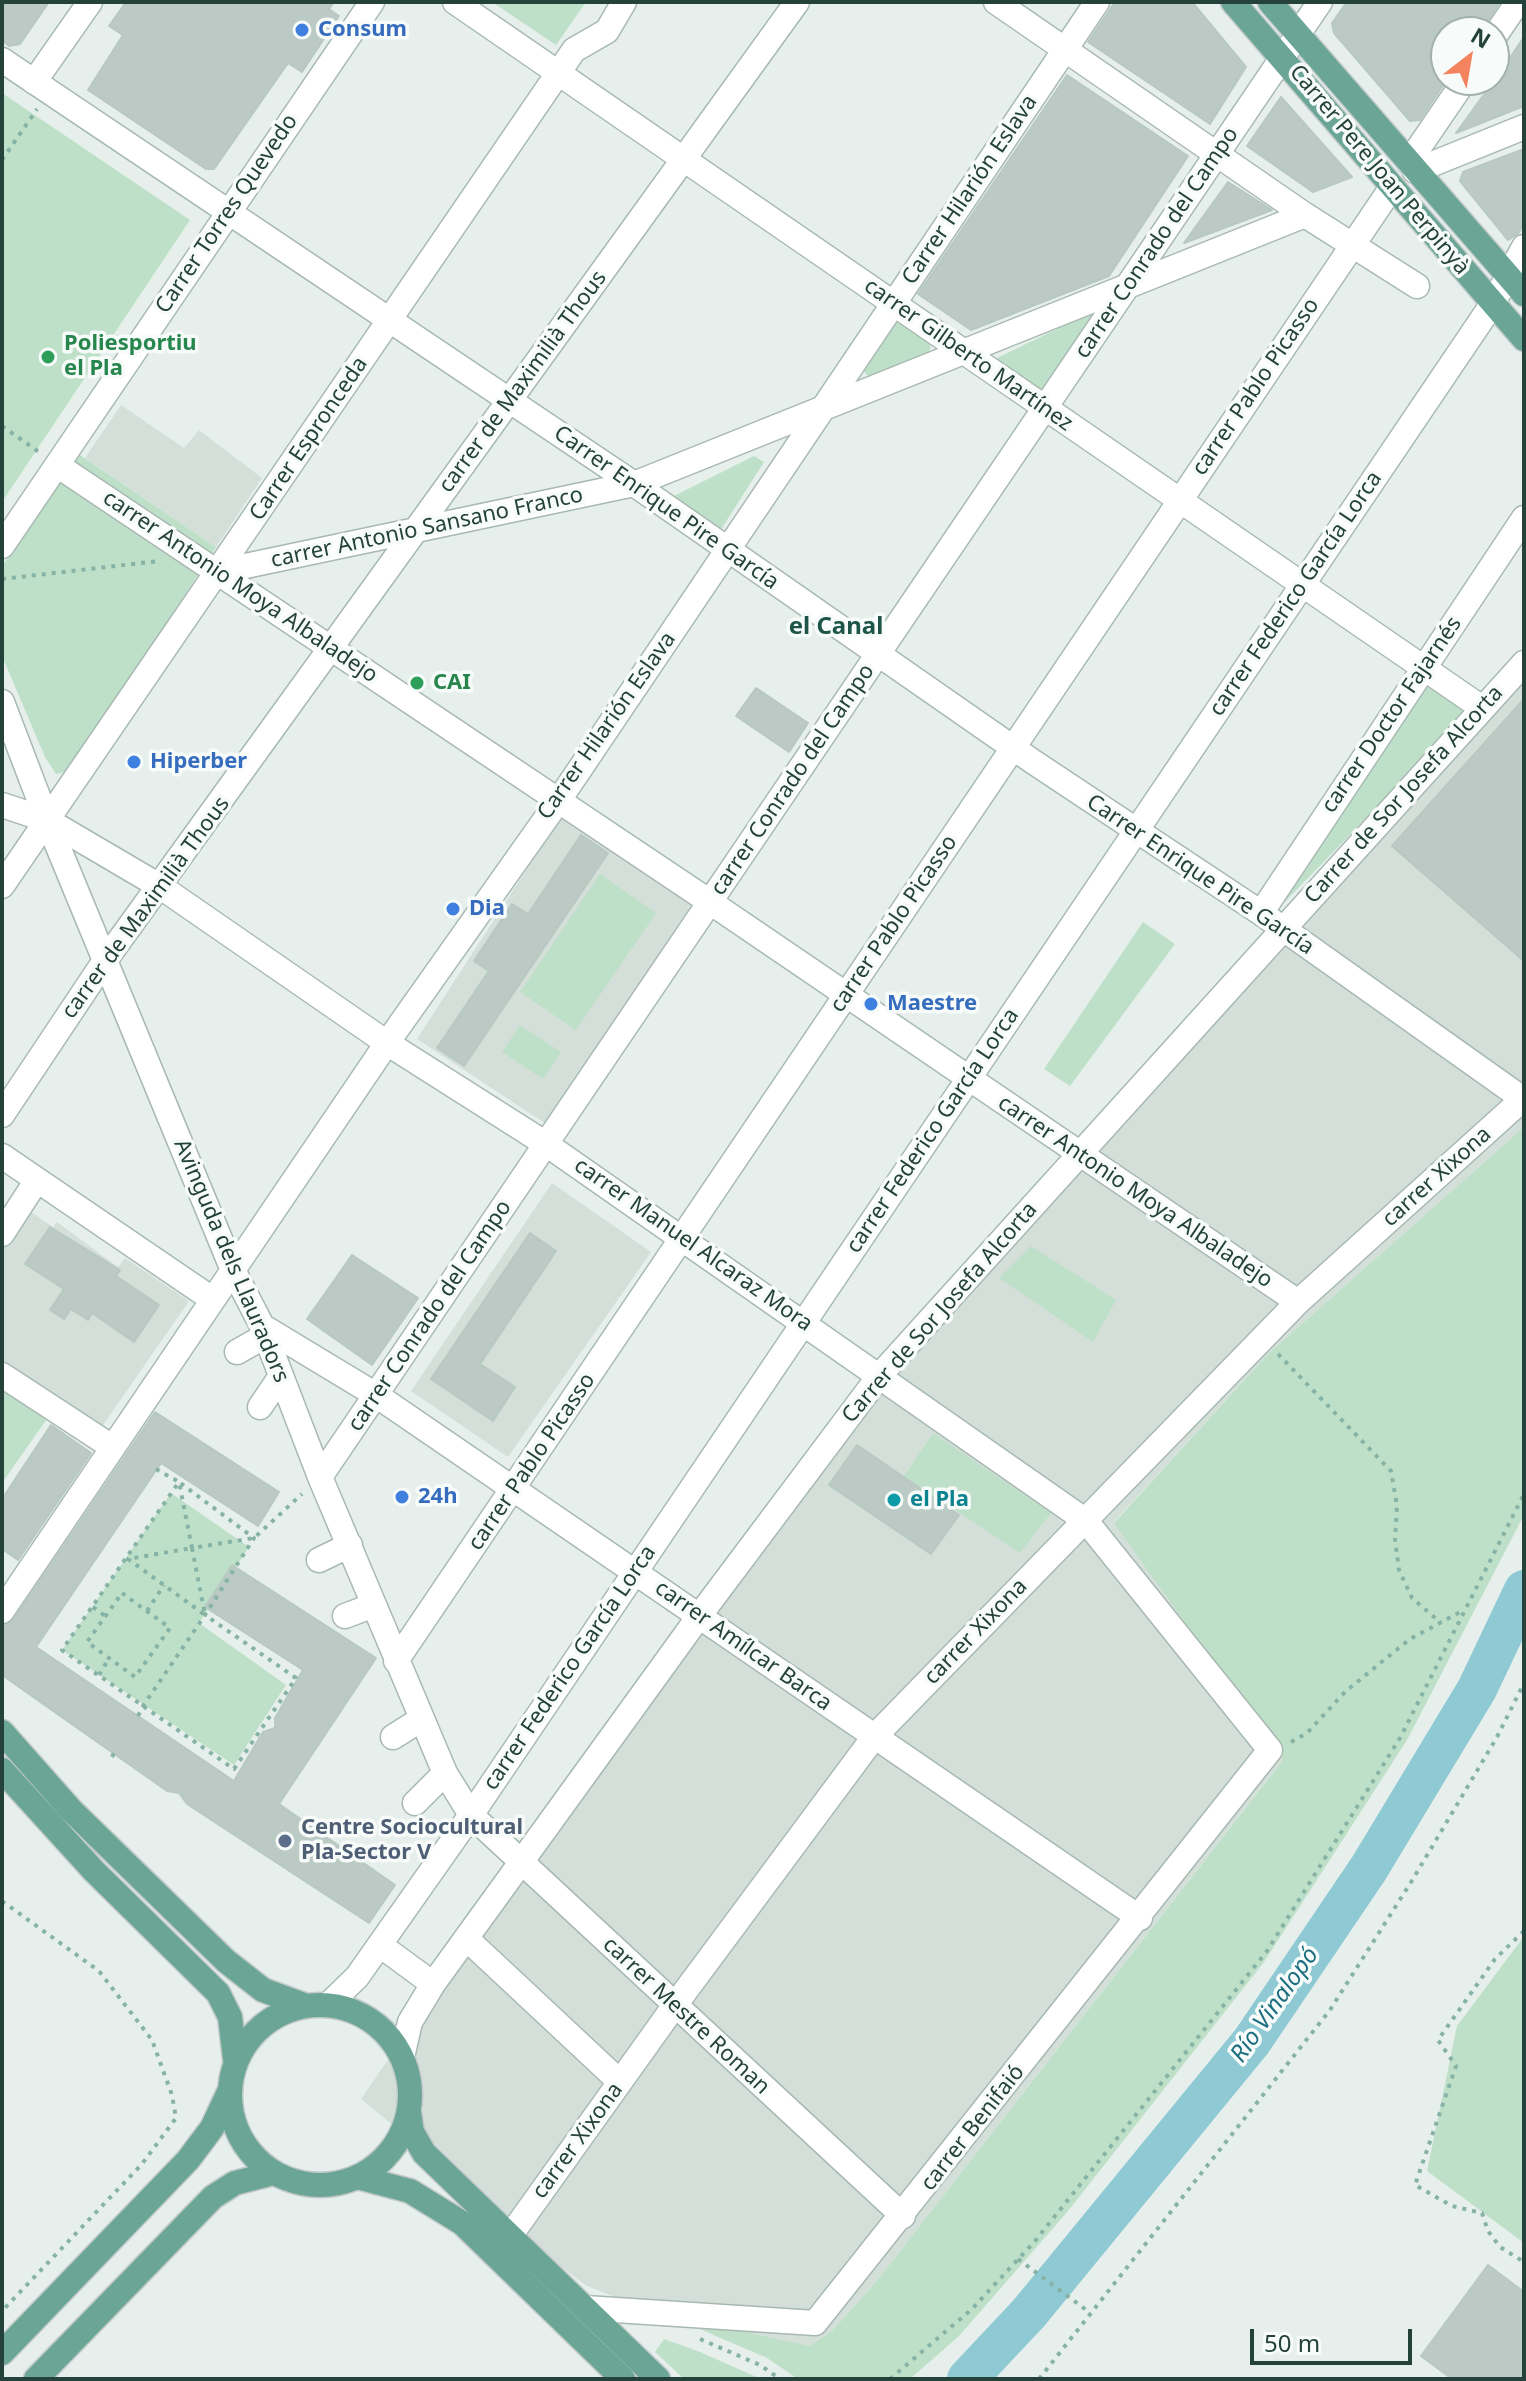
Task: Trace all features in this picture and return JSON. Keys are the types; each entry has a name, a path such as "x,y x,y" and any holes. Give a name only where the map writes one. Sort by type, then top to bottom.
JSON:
{"main road":[{"name":"Carrer Pere Joan Perpinyà","path":"1233,2 1524,339"},
{"name":"Carrer Pere Joan Perpinyà","path":"1270,2 1516,286"},
{"path":"2,1732 71,1810 226,1961 263,1990 316,2005 354,2011 374,2022 390,2038 402,2057 408,2075 412,2132 424,2153 658,2379"},
{"path":"2,1770 94,1871 218,1993 230,2017 235,2059 229,2092 212,2128 188,2160 2,2353"},
{"path":"235,2059 265,2022 316,2005"},
{"path":"229,2092 231,2116 240,2138 254,2158 274,2173 315,2185 357,2177 410,2191 462,2223 623,2379"},
{"path":"357,2177 391,2151 409,2111"},
{"path":"36,2379 213,2197 235,2183 274,2173"}],"street":[{"path":"42,86 90,2"},
{"name":"Carrer Torres Quevedo","path":"2,546 372,2"},
{"name":"carrer Gilberto Martínez","path":"455,2 1482,708"},
{"name":"Carrer Espronceda","path":"2,886 574,50 607,31 624,2"},
{"name":"carrer de Maximilià Thous","path":"2,1115 106,959 161,887 797,2"},
{"path":"996,2 1305,215 1417,286"},
{"name":"Carrer Hilarión Eslava","path":"2,1611 232,1268 559,800 1097,2"},
{"name":"carrer Conrado del Campo","path":"320,1477 1320,2"},
{"name":"Carrer Enrique Pire García","path":"2,60 634,484 1013,748 1261,913 1523,1099"},
{"path":"1412,166 1455,96"},
{"path":"1412,166 1524,127"},
{"name":"carrer Pablo Picasso","path":"396,1661 1392,187"},
{"name":"carrer Antonio Sansano Franco","path":"217,572 266,552 416,530 634,484 1305,215"},
{"name":"carrer Federico García Lorca","path":"316,2005 357,1977 471,1815 1493,303 1516,286 1524,247"},
{"name":"carrer Antonio Moya Albaladejo","path":"57,465 559,800 1298,1302"},
{"name":"carrer Doctor Fajarnés","path":"1261,913 1524,518"},
{"name":"Carrer de Sor Josefa Alcorta","path":"402,2057 410,2022 433,1984 700,1615 880,1375 1524,663"},
{"name":"Avinguda dels Llauradors","path":"2,702 47,820 232,1268 264,1331 420,1720 445,1773 471,1815"},
{"name":"carrer Manuel Alcaraz Mora","path":"2,805 47,820 161,887 387,1043 546,1144 1086,1521 1270,1750"},
{"name":"carrer Xixona","path":"510,2236 675,2005 874,1737 1298,1302 1523,1099"},
{"path":"2,1156 212,1299"},
{"path":"2,1234 37,1180"},
{"path":"237,1352 264,1331"},
{"name":"carrer Amílcar Barca","path":"264,1331 376,1395 1140,1918"},
{"path":"2,1375 112,1447"},
{"path":"260,1407 281,1376"},
{"path":"319,1560 350,1545"},
{"path":"345,1616 374,1605"},
{"path":"393,1737 420,1720"},
{"name":"carrer Benifaió","path":"585,2308 815,2323 1140,1918 1270,1750"},
{"path":"415,1803 445,1773"},
{"name":"carrer Mestre Roman","path":"471,1815 903,2216"},
{"path":"467,1939 620,2082"},
{"path":"380,1945 433,1984"}],"path":[{"path":"2,160 42,86"},
{"path":"2,426 57,465"},
{"path":"2,579 165,560"},
{"path":"1263,1338 1391,1471 1397,1506 1395,1539 1399,1570 1412,1598 1441,1623"},
{"path":"156,1469 179,1482 254,1538"},
{"path":"138,1716 254,1538 320,1477"},
{"path":"179,1482 205,1615"},
{"path":"128,1559 296,1678 234,1769 62,1650 179,1482"},
{"path":"890,2379 972,2309 1018,2259 1105,2156 1267,1951 1400,1738 1524,1494"},
{"path":"128,1559 254,1538"},
{"path":"147,1611 164,1585"},
{"path":"122,1593 147,1611 170,1628 135,1677 87,1642 122,1593"},
{"path":"93,1607 105,1616"},
{"path":"1270,1750 1307,1733 1346,1691 1410,1639 1467,1609"},
{"path":"99,1675 109,1658"},
{"path":"1039,2379 1194,2178 1275,2084 1330,2010 1413,1879 1497,1737 1524,1683"},
{"path":"2,1901 99,1971 152,2040 172,2095 176,2118 142,2164 2,2311"},
{"path":"1524,1931 1495,1959 1438,2040 1456,2066 1415,2185 1452,2206 1482,2213 1488,2231 1500,2247 1524,2262"},
{"path":"1018,2259 1089,2312"},
{"path":"693,2336 760,2365 780,2379"}],"shaded area":[{"path":"121,405 184,448 199,430 262,478 216,547 85,458"},
{"path":"1524,679 1524,1127 1269,1353 1114,1522 1292,1748 875,2283 831,2332 809,2346 790,2344 645,2309 587,2286 534,2247 435,2159 361,2099 520,1868 862,1399"},
{"path":"563,813 692,904 546,1124 417,1039"},
{"path":"552,1183 651,1252 508,1457 411,1391"},
{"path":"28,1210 53,1227 57,1222 118,1267 125,1258 189,1301 101,1428 2,1364 2,1250"}],"green space":[{"path":"492,2 586,2 556,45"},
{"name":"Poliesportiu el Pla","path":"2,93 190,220 2,502"},
{"path":"1090,313 1095,315 1042,392 995,359"},
{"path":"894,318 931,343 929,353 869,378 861,367"},
{"path":"80,455 216,547 169,619 170,630 69,771 56,774 45,757 2,656 2,566"},
{"path":"754,456 764,462 720,531 672,497"},
{"path":"1427,686 1468,713 1276,911"},
{"path":"600,874 656,913 576,1030 520,992"},
{"path":"1143,922 1175,944 1070,1086 1044,1069"},
{"path":"520,1025 561,1052 543,1079 502,1052"},
{"path":"1524,1127 1524,1515 1407,1740 1264,1962 1068,2211 959,2336 910,2379 798,2379 767,2358 686,2323 686,2319 809,2346 831,2332 875,2283 1283,1760 1114,1523 1269,1353"},
{"path":"1031,1246 1116,1300 1093,1342 999,1278"},
{"path":"2,1384 49,1416 2,1483"},
{"path":"933,1433 1051,1513 1020,1553 904,1476"},
{"path":"171,1493 249,1547 199,1623 286,1685 234,1765 62,1650"},
{"path":"1522,1939 1524,2243 1427,2171 1457,2026"},
{"path":"664,2339 761,2379 684,2379 655,2352"}],"building":[{"path":"2,2 49,2 20,44 9,46 2,40"},
{"path":"126,2 334,2 329,9 339,16 302,72 288,63 214,169 206,169 88,90 123,35 109,26"},
{"path":"1115,2 1192,2 1246,67 1210,124 1088,42"},
{"path":"1347,2 1500,2 1491,16 1430,16 1430,96 1436,96 1420,120 1410,121 1334,33 1332,23"},
{"path":"1524,37 1524,106 1456,133 1483,96 1510,96 1510,58"},
{"path":"1067,75 1188,156 1109,276 971,330 918,294"},
{"path":"1281,97 1352,177 1313,192 1247,146"},
{"path":"1524,149 1524,223 1518,234 1508,240 1460,181 1463,172"},
{"path":"1228,182 1272,210 1184,243"},
{"path":"756,688 808,723 789,752 736,716"},
{"path":"1524,699 1524,961 1392,846"},
{"path":"581,835 608,853 464,1066 437,1048 489,971 474,961 512,904 528,914"},
{"path":"50,1227 120,1270 116,1276 159,1305 134,1342 92,1313 88,1320 71,1309 64,1319 50,1310 64,1289 25,1264"},
{"path":"530,1233 556,1251 480,1364 515,1387 493,1421 431,1379"},
{"path":"352,1255 418,1298 372,1365 307,1319"},
{"path":"155,1412 279,1492 258,1526 161,1463 36,1647 234,1781 263,1732 275,1728 275,1718 303,1670 205,1607 232,1565 376,1658 279,1804 395,1885 369,1923 187,1804 179,1793 167,1791 2,1675 2,1626 14,1619"},
{"path":"51,1425 91,1453 18,1560 2,1549 2,1499"},
{"name":"el Pla","path":"857,1445 959,1515 931,1554 829,1485"},
{"path":"1488,2265 1524,2292 1524,2379 1452,2379 1421,2356"}],"waterway":[{"name":"Río Vinalopó","path":"967,2379 1029,2313 1252,2041 1369,1868 1477,1689 1524,1590"}],"place":[{"name":"Consum","path":"302,30"},
{"name":"Poliesportiu el Pla","path":"48,357"},
{"name":"CAI","path":"417,683"},
{"name":"Hiperber","path":"134,762"},
{"name":"Dia","path":"453,909"},
{"name":"Maestre","path":"871,1004"},
{"name":"24h","path":"402,1497"},
{"name":"el Pla","path":"894,1500"},
{"name":"Centre Sociocultural Pla-Sector V","path":"285,1841"}],"district":[{"name":"el Canal","path":"836,627"}]}
